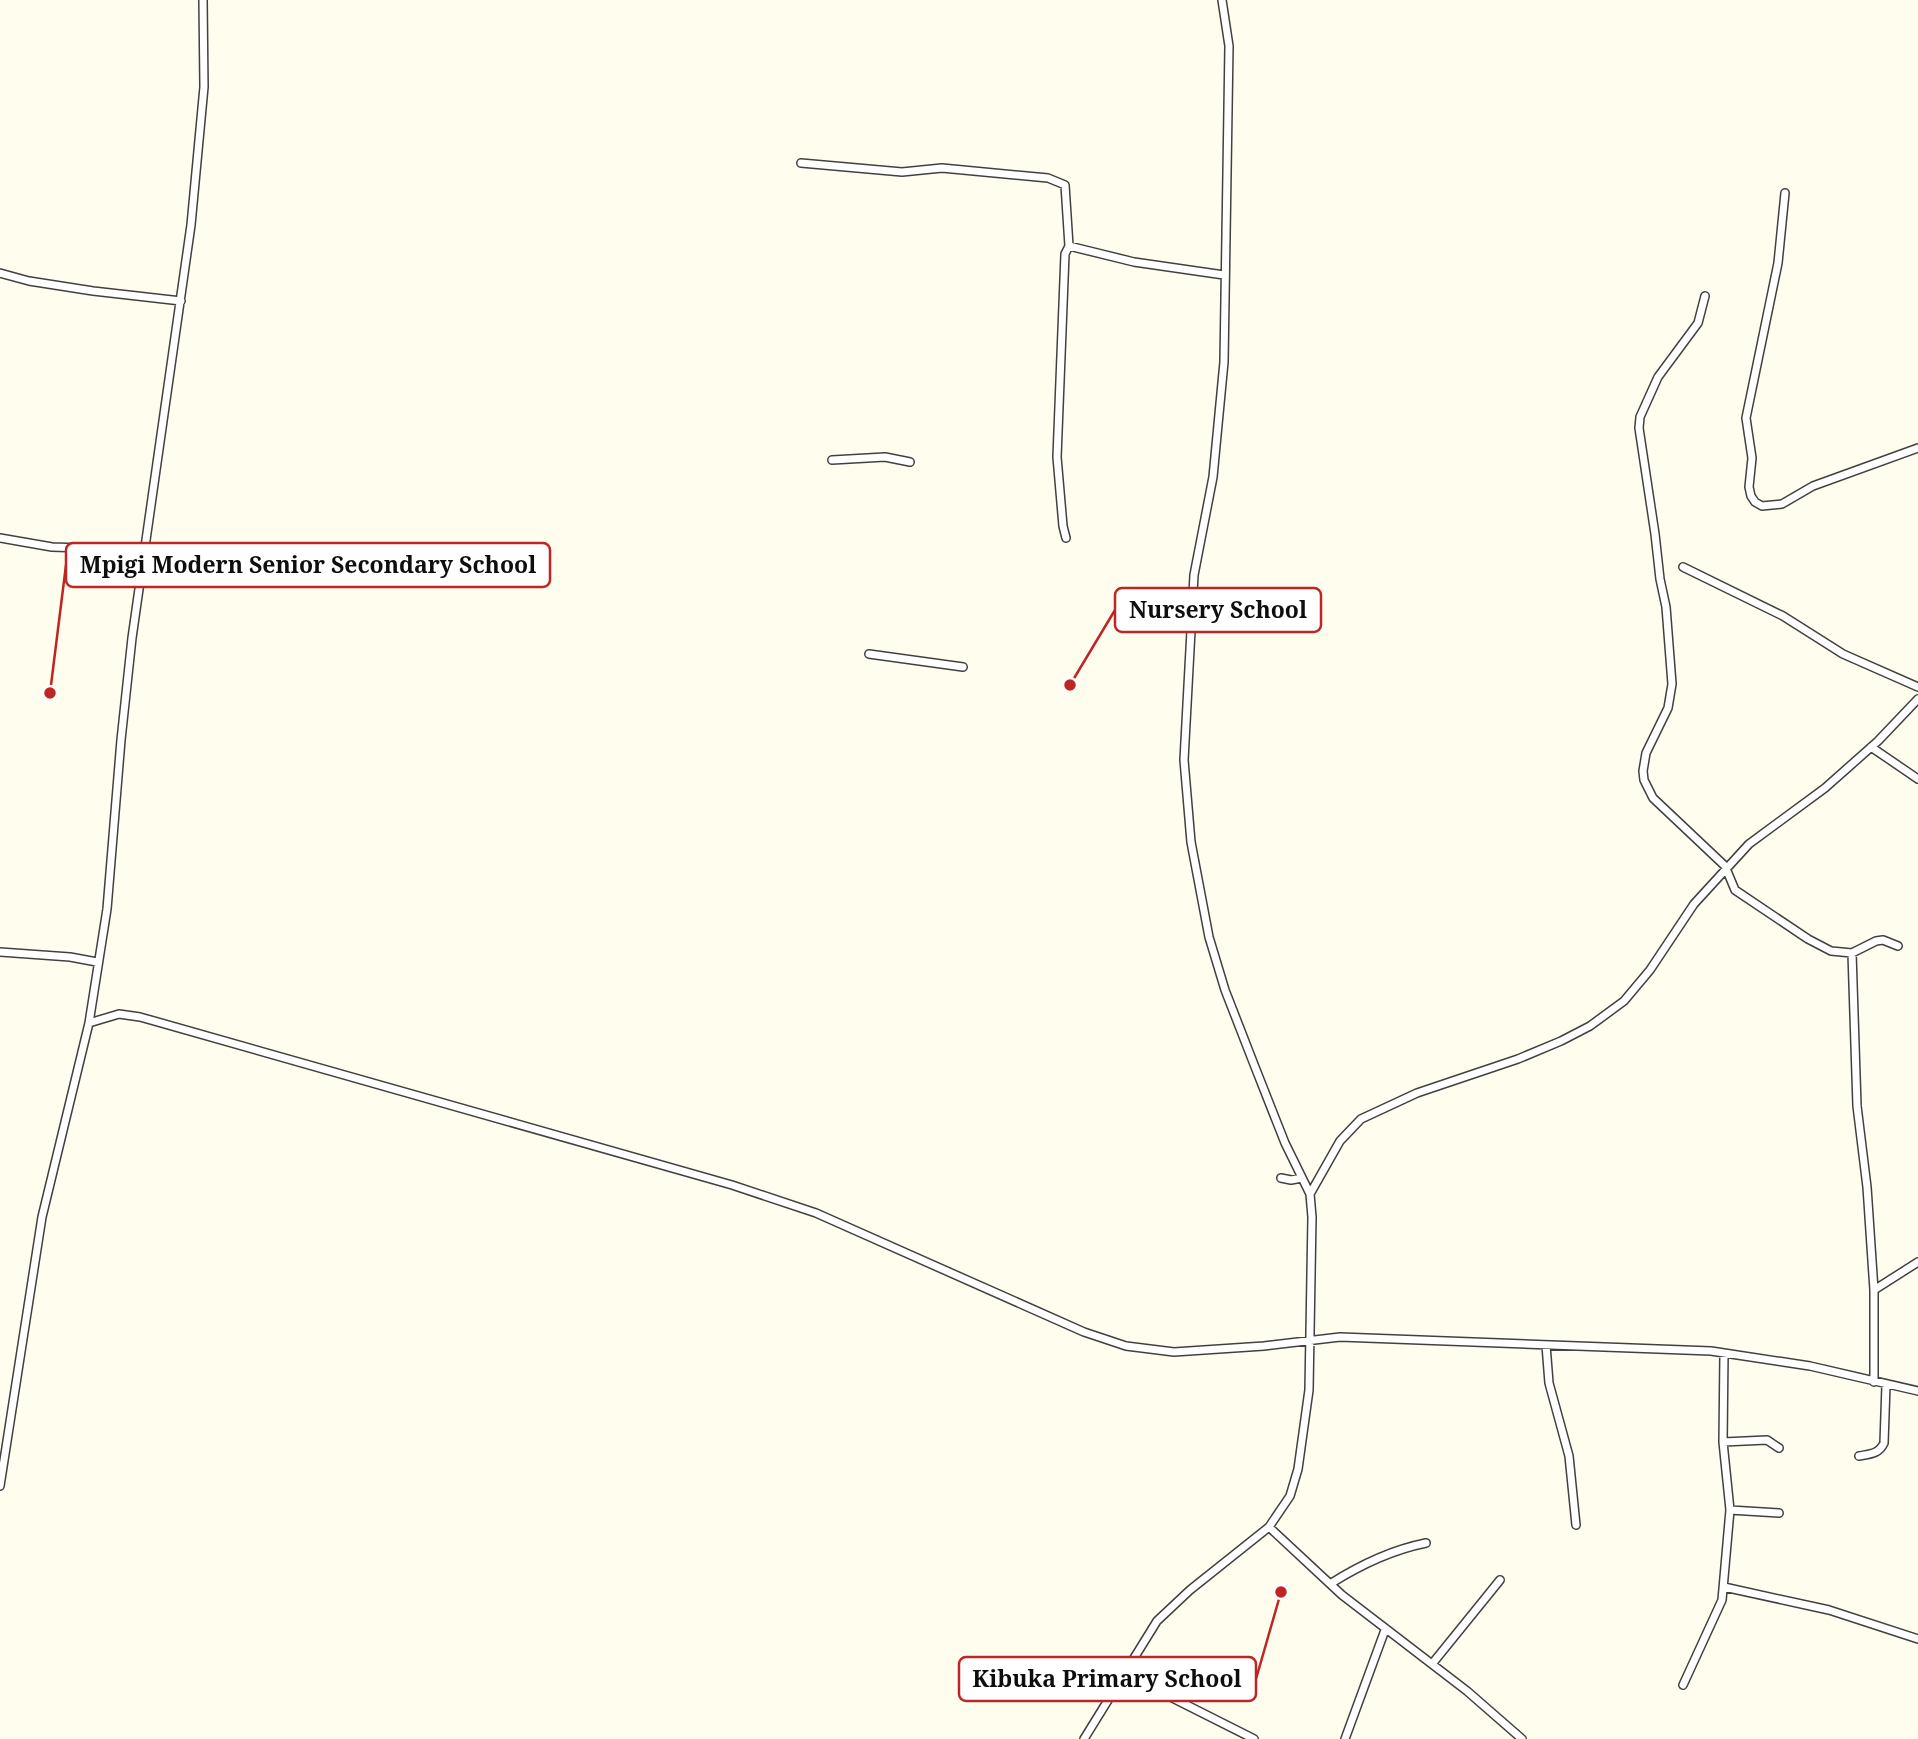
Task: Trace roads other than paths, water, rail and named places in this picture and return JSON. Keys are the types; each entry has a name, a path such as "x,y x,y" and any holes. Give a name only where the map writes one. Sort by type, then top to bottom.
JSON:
{"street":[{"path":"0,1486 43,1217 89,1023 107,909 121,740 191,225 204,87 203,0"},
{"path":"1084,1739 1157,1621 1190,1590 1269,1527 1290,1496 1298,1469 1309,1390 1310,1194 1284,1143 1225,989 1209,937 1195,865 1184,760 1194,575 1214,464 1224,362 1229,46 1222,0"},
{"path":"801,163 902,172 942,168 1048,178 1065,185 1069,246 1065,254 1057,457 1066,538"},
{"path":"1785,193 1778,263 1746,418 1752,458 1749,487 1751,496 1762,506 1782,504 1813,486 1918,448"},
{"path":"1069,246 1134,262 1224,275"},
{"path":"0,273 29,281 93,291 181,301"},
{"path":"1705,296 1698,323 1658,377 1640,417 1640,448 1666,607 1672,684 1668,708 1646,753 1644,780 1653,798 1725,866 1735,890 1808,939 1831,951 1852,953 1883,940 1898,946"},
{"path":"832,460 885,457 910,462"},
{"path":"0,538 52,547 145,550"},
{"path":"1683,567 1783,617 1843,654 1918,687"},
{"path":"869,654 963,667"},
{"path":"1310,1194 1340,1141 1361,1119 1417,1093 1518,1059 1561,1041 1590,1026 1624,1001 1650,970 1694,904 1749,844 1825,788 1871,747 1918,699"},
{"path":"1871,747 1918,779"},
{"path":"0,952 70,957 97,962"},
{"path":"1852,953 1857,1106 1867,1188 1874,1290 1874,1382"},
{"path":"89,1023 118,1014 140,1017 732,1185 816,1213 1084,1332 1126,1346 1174,1352 1310,1342 1340,1337 1724,1353 1810,1366 1918,1391"},
{"path":"1281,1178 1302,1178"},
{"path":"1874,1290 1918,1262"},
{"path":"1546,1345 1549,1383 1569,1456 1576,1525"},
{"path":"1683,1685 1722,1600 1724,1587 1730,1510 1723,1442 1724,1353"},
{"path":"1859,1456 1876,1453 1884,1443 1886,1385"},
{"path":"1723,1442 1768,1440 1779,1448"},
{"path":"1730,1510 1779,1513"},
{"path":"1269,1527 1330,1584 1522,1739"},
{"path":"1330,1584 1400,1548 1426,1543"},
{"path":"1432,1664 1500,1580"},
{"path":"1724,1587 1829,1610 1918,1639"},
{"path":"1345,1739 1385,1630"},
{"path":"1123,1673 1254,1739"}],"place":[{"name":"Nursery School","path":"1070,685"},
{"name":"Mpigi Modern Senior Secondary School","path":"50,693"},
{"name":"Kibuka Primary School","path":"1281,1592"}]}
